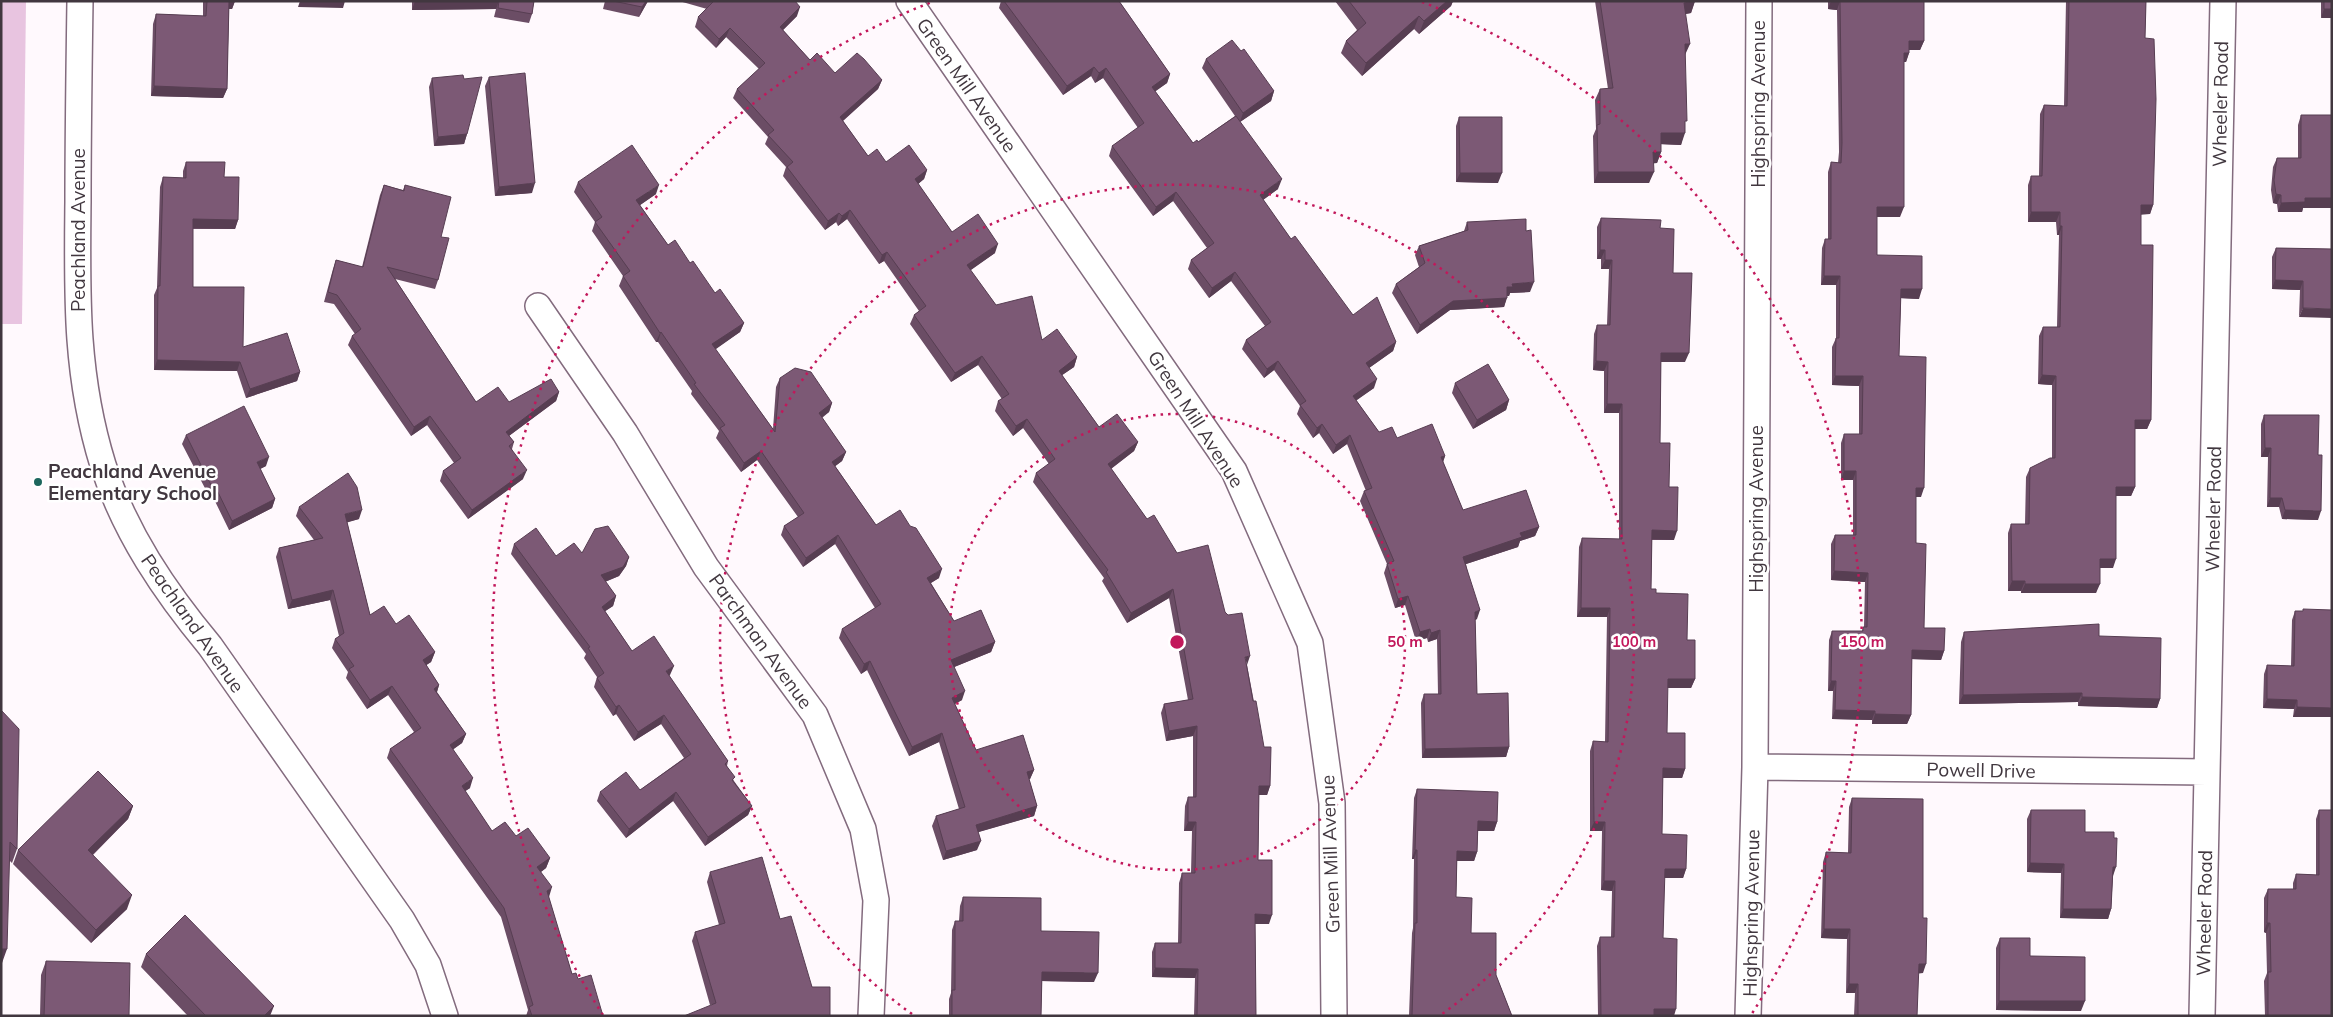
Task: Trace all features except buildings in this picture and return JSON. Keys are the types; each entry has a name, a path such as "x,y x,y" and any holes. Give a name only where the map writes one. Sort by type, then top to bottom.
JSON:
{"street":[{"name":"Peachland Avenue","path":"80,1 76,305 80,364 89,416 103,466 123,515 147,561 176,606 210,646 402,920 428,964 445,1016"},
{"name":"Green Mill Avenue","path":"909,1 1234,471 1310,643 1332,804 1334,1016"},
{"name":"Highspring Avenue","path":"1748,1016 1755,767 1759,1"},
{"name":"Wheeler Road","path":"2202,1016 2222,1"},
{"name":"Parchman Avenue","path":"538,306 626,433 706,567 815,716 863,829 876,900 871,1016"},
{"name":"Powell Drive","path":"1755,767 2208,772"}],"shaded area":[{"path":"1,1 26,1 22,324 1,324"}],"place":[{"name":"Peachland Avenue Elementary School","path":"38,482"}]}
